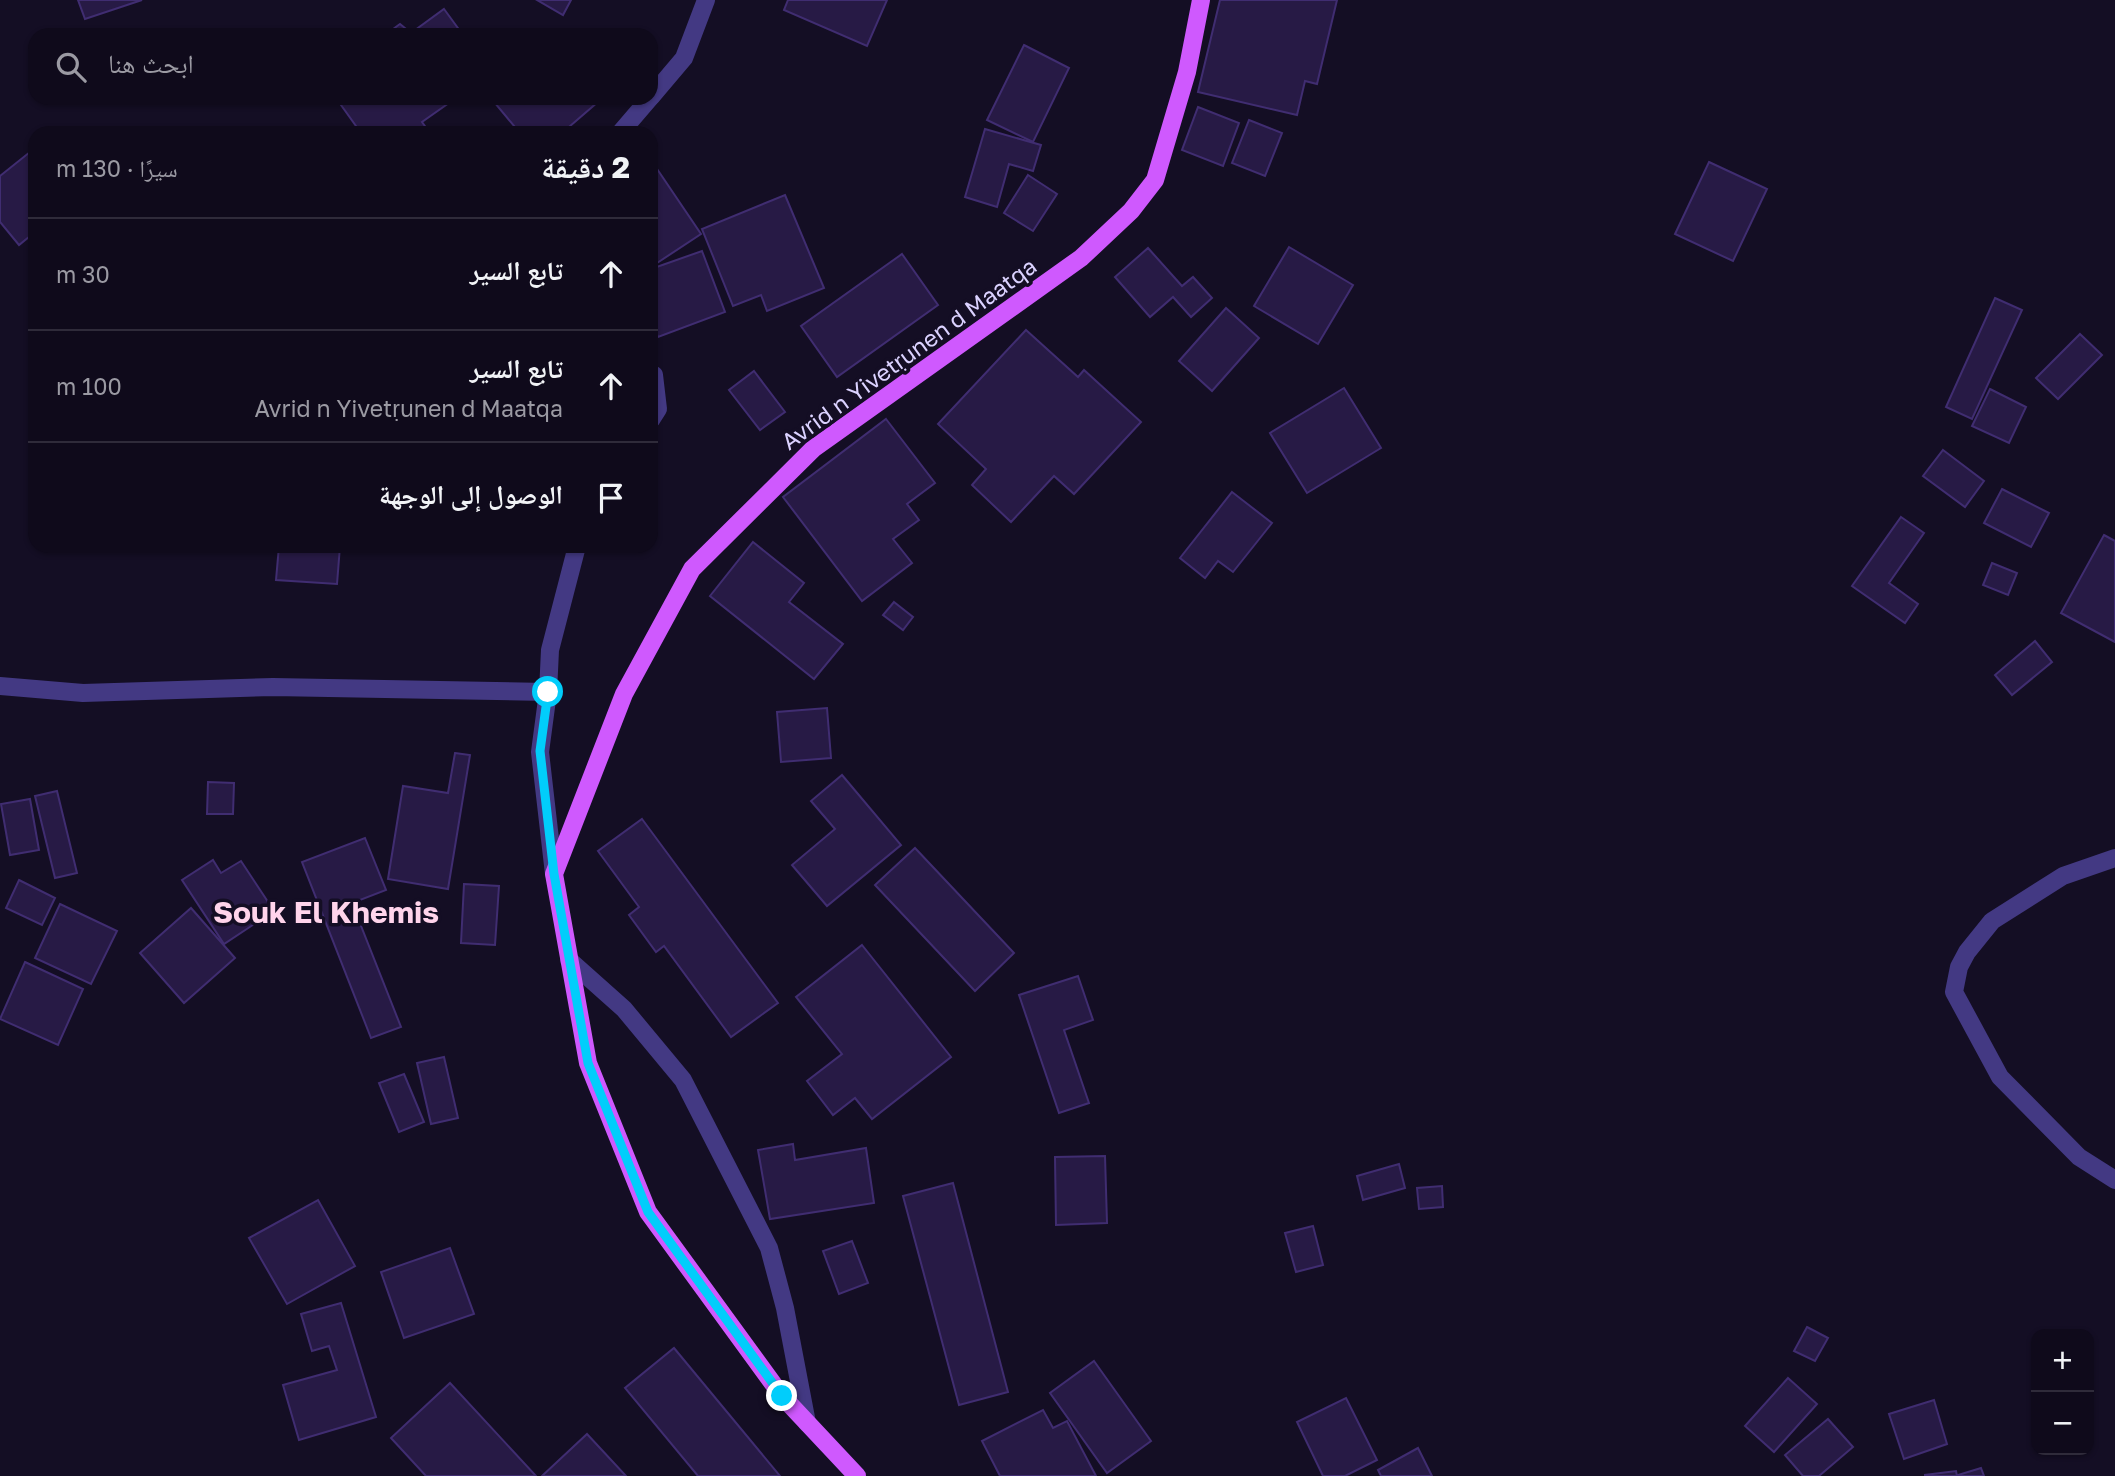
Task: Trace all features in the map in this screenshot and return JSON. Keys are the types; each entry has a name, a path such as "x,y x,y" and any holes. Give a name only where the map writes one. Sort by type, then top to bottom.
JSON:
{"main road":[{"name":"Avrid n Yivetṛunen d Maatqa","path":"554,874 624,694 692,569 813,449 1081,258 1131,211 1154,180 1187,72 1201,0"},
{"path":"554,874 588,1063 648,1212 782,1396 857,1476"}],"street":[{"path":"658,88 684,58 706,0"},
{"path":"626,126 643,105"},
{"path":"554,874 540,751 548,692 550,650 575,553"},
{"path":"0,686 83,693 273,687 548,692"},
{"path":"2115,858 2063,876 1993,921 1967,952 1959,967 1954,992 2000,1077 2079,1157 2115,1180"},
{"path":"569,960 624,1009 682,1080 769,1248 785,1308 807,1423"}],"building":[{"path":"78,0 142,0 85,19"},
{"path":"537,0 571,0 563,15"},
{"path":"788,0 887,0 867,46 784,10"},
{"path":"1220,0 1337,0 1317,84 1305,81 1297,115 1198,92"},
{"path":"444,9 458,28 418,28"},
{"path":"1024,45 1069,68 1033,142 987,120"},
{"path":"341,105 446,105 422,122 425,126 356,126"},
{"path":"497,105 594,105 570,126 514,126"},
{"path":"1198,107 1239,123 1223,166 1182,150"},
{"path":"1249,120 1282,133 1265,176 1232,163"},
{"path":"985,129 1041,145 1033,171 1009,164 997,207 965,197"},
{"path":"28,154 28,238 19,245 0,222 0,176"},
{"path":"1709,162 1767,189 1733,261 1675,234"},
{"path":"658,170 701,234 658,262"},
{"path":"1028,175 1057,194 1033,231 1004,213"},
{"path":"785,195 824,288 767,311 761,295 733,306 702,229"},
{"path":"1289,247 1353,285 1318,344 1254,306"},
{"path":"1148,248 1182,286 1193,277 1212,298 1191,317 1173,297 1150,317 1115,277"},
{"path":"702,251 725,312 658,337 658,267"},
{"path":"902,254 938,305 837,377 801,326"},
{"path":"1995,298 2022,310 1972,419 1946,407"},
{"path":"1226,308 1259,338 1212,391 1179,361"},
{"path":"1026,330 1078,377 1084,370 1141,422 1074,494 1054,476 1011,522 972,485 986,469 938,424"},
{"path":"2080,334 2102,355 2058,399 2036,378"},
{"path":"754,371 785,412 760,430 729,390"},
{"path":"1344,388 1381,448 1307,493 1270,433"},
{"path":"1990,389 2026,407 2009,443 1972,426"},
{"path":"886,419 935,483 907,504 919,520 893,539 912,563 862,601 783,497"},
{"path":"1943,450 1984,481 1965,507 1923,476"},
{"path":"2002,489 2049,513 2031,547 1984,523"},
{"path":"1232,492 1272,523 1233,572 1218,561 1205,578 1180,558"},
{"path":"1901,517 1924,533 1889,583 1918,604 1905,623 1852,586"},
{"path":"2104,535 2115,541 2115,642 2061,613"},
{"path":"753,542 804,583 789,602 843,644 814,679 710,596"},
{"path":"278,553 339,553 337,584 276,580"},
{"path":"1992,563 2017,573 2008,595 1983,585"},
{"path":"894,602 913,617 903,630 883,615"},
{"path":"2035,641 2052,662 2012,695 1995,675"},
{"path":"827,708 831,758 781,762 777,712"},
{"path":"455,753 470,755 448,889 388,879 403,786 448,793"},
{"path":"842,775 901,845 827,906 792,865 835,829 811,801"},
{"path":"208,782 234,783 233,814 207,814"},
{"path":"57,791 77,873 55,878 35,796"},
{"path":"30,799 39,850 10,855 1,804"},
{"path":"642,819 778,1003 731,1037 664,946 656,952 629,915 639,907 598,851"},
{"path":"365,838 386,890 352,903 401,1027 371,1038 302,862"},
{"path":"915,848 1014,953 975,991 875,885"},
{"path":"213,860 221,873 241,861 274,911 224,944 182,880"},
{"path":"19,880 55,898 42,925 6,908"},
{"path":"464,884 499,886 495,945 461,943"},
{"path":"60,904 117,931 91,984 35,958"},
{"path":"191,908 235,958 184,1003 140,953"},
{"path":"862,945 951,1057 872,1119 855,1098 833,1115 807,1081 842,1054 796,997"},
{"path":"25,962 83,989 58,1045 0,1019"},
{"path":"1078,976 1093,1020 1064,1030 1089,1103 1059,1113 1019,995"},
{"path":"444,1057 458,1118 431,1124 417,1063"},
{"path":"404,1074 424,1122 399,1132 379,1083"},
{"path":"793,1144 795,1160 866,1148 874,1203 770,1219 758,1150"},
{"path":"1105,1156 1107,1223 1056,1225 1055,1157"},
{"path":"1399,1164 1405,1188 1363,1200 1357,1176"},
{"path":"953,1183 1008,1392 959,1405 903,1196"},
{"path":"1442,1186 1443,1207 1419,1209 1417,1188"},
{"path":"318,1200 355,1266 287,1304 249,1238"},
{"path":"1313,1226 1323,1265 1296,1272 1285,1233"},
{"path":"852,1241 868,1283 839,1294 823,1251"},
{"path":"450,1248 474,1314 404,1338 381,1272"},
{"path":"341,1303 376,1417 299,1440 283,1385 337,1370 329,1346 312,1351 301,1314"},
{"path":"1807,1327 1828,1338 1815,1361 1794,1351"},
{"path":"674,1348 780,1476 698,1476 625,1388"},
{"path":"1094,1361 1151,1441 1107,1473 1050,1393"},
{"path":"1788,1378 1817,1404 1774,1452 1745,1426"},
{"path":"450,1383 536,1476 426,1476 391,1438"},
{"path":"1346,1398 1377,1460 1345,1476 1323,1476 1297,1422"},
{"path":"1934,1400 1947,1444 1904,1459 1889,1414"},
{"path":"1043,1410 1053,1428 1067,1421 1096,1476 1000,1476 982,1441"},
{"path":"1828,1419 1853,1447 1819,1476 1803,1476 1785,1455"},
{"path":"587,1434 626,1476 542,1476"},
{"path":"1418,1448 1432,1476 1381,1476 1378,1470"},
{"path":"1981,1468 1984,1476 1958,1476 1958,1475"},
{"path":"1956,1471 1957,1476 1925,1476 1925,1475"}],"district":[{"name":"Souk El Khemis","path":"326,913"}],"route":[{"path":"548,692 540,751 554,874 588,1063 648,1212 782,1396"}]}
